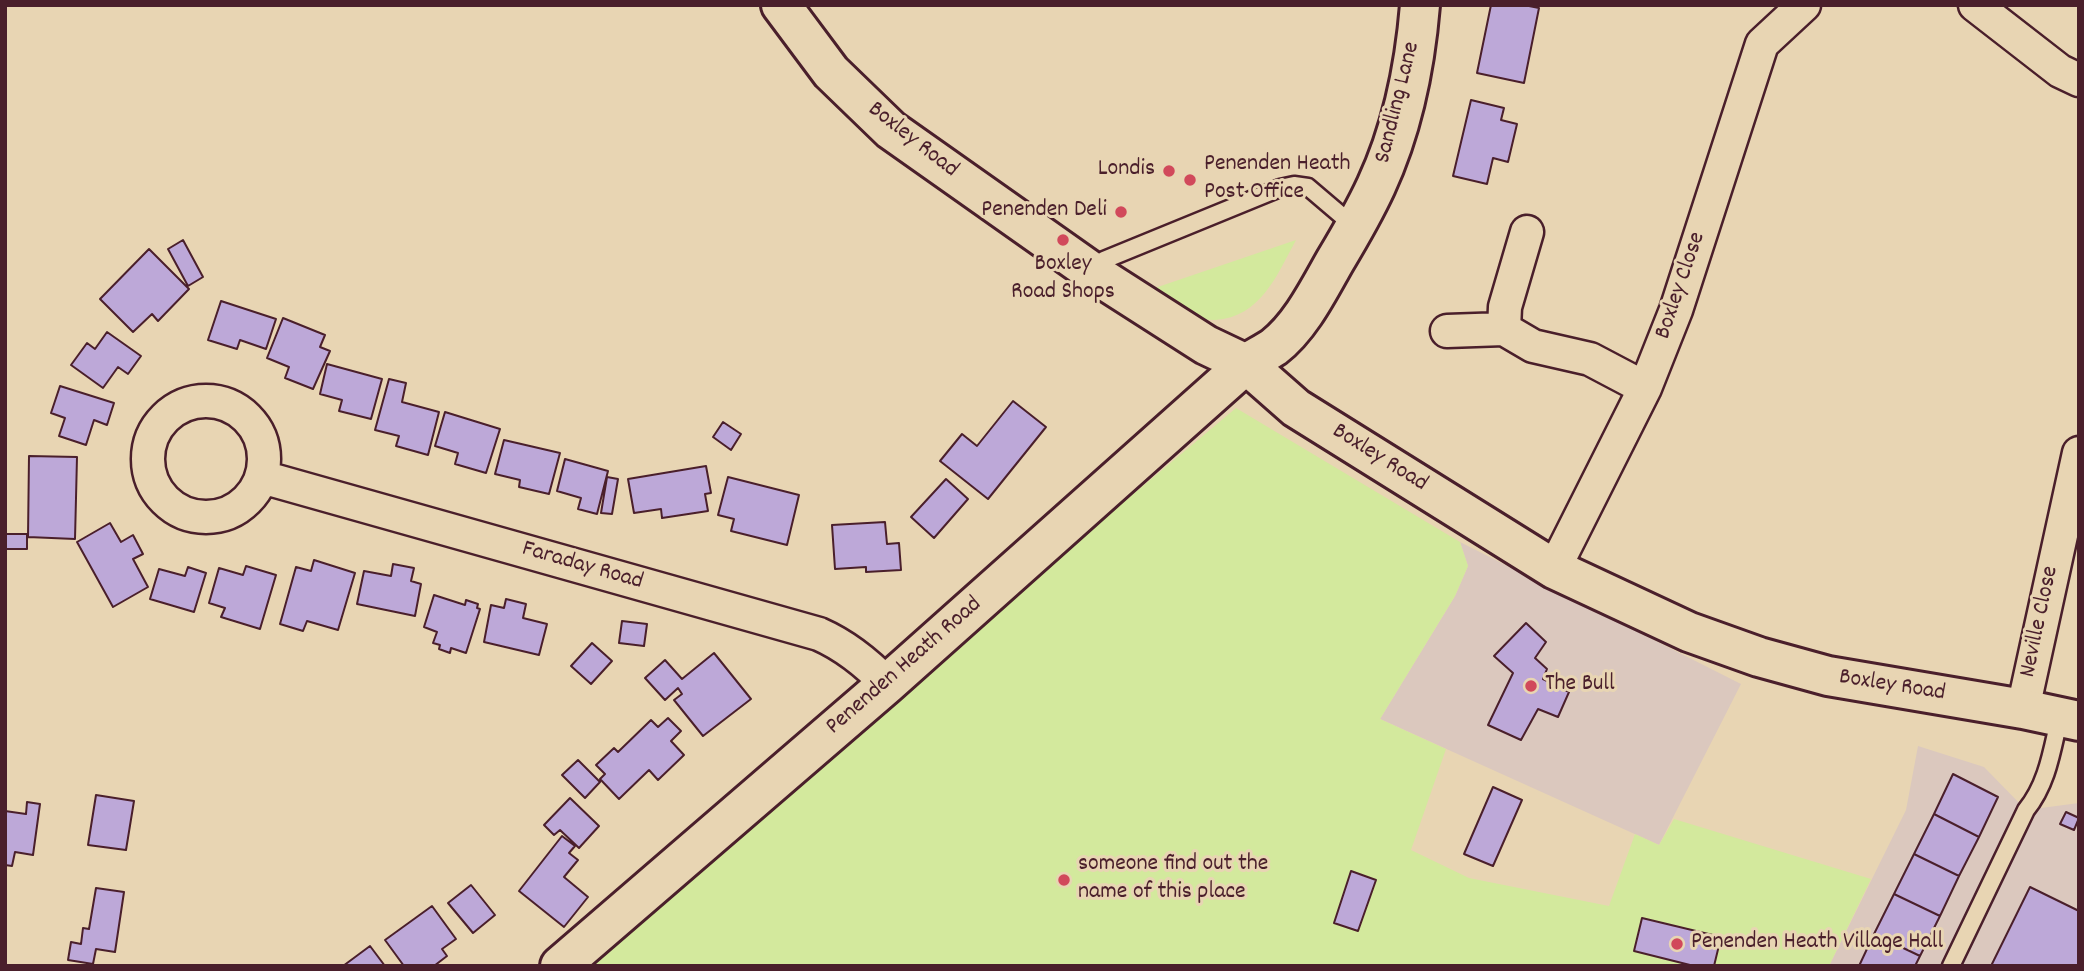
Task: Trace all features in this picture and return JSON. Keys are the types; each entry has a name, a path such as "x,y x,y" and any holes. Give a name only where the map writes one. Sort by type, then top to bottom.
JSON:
{"street":[{"name":"Boxley Road","path":"781,5 831,72 891,130 1095,274 1206,345 1246,364 1296,408 1554,569 1689,632 1759,657 1828,676 2069,719"},
{"name":"Sandling Lane","path":"1246,364 1275,346 1295,324 1317,292 1377,185 1394,142 1416,52 1420,5"},
{"name":"Boxley Close","path":"1554,569 1645,388 1676,310 1762,44 1804,5"},
{"path":"1975,5 2060,72 2079,80"},
{"path":"1504,329 1505,307 1527,232"},
{"path":"1447,331 1504,329 1533,346 1590,359 1645,388"},
{"name":"Penenden Heath Road","path":"561,966 887,684 1246,364"},
{"name":"Neville Close","path":"2023,709 2079,453"},
{"name":"Faraday Road","path":"262,477 819,634 871,666 887,684"}],"lane":[{"path":"1095,274 1104,260 1280,188 1294,185 1308,187 1355,227"},
{"path":"1951,966 2026,810 2039,795 2069,719"}],"shaded area":[{"path":"1460,542 1741,684 1659,845 1380,719 1455,596 1468,566"},
{"path":"1918,746 1984,767 2026,810 2079,803 2079,966 1829,966 1906,810"}],"green space":[{"path":"1296,240 1266,292 1256,303 1231,317 1212,320 1188,316 1146,291"},
{"path":"1236,408 1460,542 1468,566 1455,596 1380,719 1446,749 1411,850 1469,878 1609,906 1635,834 1659,845 1674,819 1871,879 1829,966 570,966"}],"building":[{"path":"1491,5 1539,8 1524,83 1477,73"},
{"path":"1471,100 1504,108 1501,120 1517,124 1508,162 1493,158 1487,184 1453,176"},
{"path":"183,240 203,277 188,286 168,249"},
{"path":"149,249 189,289 158,321 152,314 133,332 100,299"},
{"path":"221,301 276,319 266,349 240,340 237,349 208,340"},
{"path":"283,318 325,335 320,347 330,351 313,389 285,378 289,367 267,358"},
{"path":"107,332 141,356 128,374 118,367 103,388 71,365 87,343 95,349"},
{"path":"327,364 382,379 371,419 339,411 342,400 320,394"},
{"path":"389,379 406,383 402,402 439,412 428,455 396,446 399,436 375,430"},
{"path":"60,386 114,403 107,425 94,420 86,445 59,436 65,418 51,413"},
{"path":"1013,401 1046,427 988,499 940,461 962,434 977,446"},
{"path":"445,412 500,429 486,473 455,464 458,453 435,446"},
{"path":"723,422 741,434 731,450 713,437"},
{"path":"504,440 560,453 549,494 519,487 520,480 495,474"},
{"path":"29,456 77,457 75,539 28,537"},
{"path":"565,459 608,471 597,514 578,509 581,498 557,491"},
{"path":"706,466 711,493 705,494 708,511 662,518 661,509 634,513 628,479"},
{"path":"607,477 618,479 612,514 601,513"},
{"path":"728,477 799,495 787,545 731,531 734,519 718,515"},
{"path":"946,479 968,499 934,538 911,517"},
{"path":"885,522 887,544 899,543 901,570 866,572 866,567 835,569 832,525"},
{"path":"110,523 121,542 133,535 143,554 133,559 148,587 113,607 77,542"},
{"path":"5,534 27,534 27,549 5,549"},
{"path":"314,560 355,573 338,630 307,621 303,631 280,624 296,567 311,571"},
{"path":"393,564 414,568 411,581 421,584 415,616 357,604 364,571 391,576"},
{"path":"246,566 276,575 260,629 221,617 225,608 209,603 219,568 243,575"},
{"path":"188,567 206,573 194,612 150,599 159,569 185,576"},
{"path":"434,595 465,605 466,600 478,604 477,608 480,609 466,653 451,648 450,653 439,649 440,645 433,643 437,632 424,627"},
{"path":"506,599 526,604 523,618 547,624 539,655 484,642 491,605 504,608"},
{"path":"622,621 647,624 644,646 619,643"},
{"name":"The Bull","path":"1526,623 1546,642 1535,658 1547,669 1543,679 1569,692 1558,717 1538,709 1521,740 1488,725 1513,673 1494,656"},
{"path":"592,643 612,661 591,684 571,666"},
{"path":"714,653 751,699 703,736 674,700 682,694 678,688 665,700 645,678 665,660 682,679"},
{"path":"668,718 681,731 671,741 684,755 658,780 649,770 619,799 600,779 605,774 596,765 614,748 618,752 651,720 658,727"},
{"path":"578,760 600,782 585,798 562,775"},
{"path":"1953,774 1998,797 1979,837 1934,814"},
{"path":"1493,787 1522,800 1493,866 1464,854"},
{"path":"96,795 134,801 126,850 88,845"},
{"path":"570,798 599,826 579,848 560,830 554,835 544,825"},
{"path":"27,802 40,804 33,855 15,852 12,866 5,865 5,811 26,814"},
{"path":"2066,812 2079,818 2074,830 2060,824"},
{"path":"1934,814 1979,837 1959,876 1914,854"},
{"path":"562,836 575,846 569,853 578,860 564,877 588,897 564,927 519,891"},
{"path":"1914,854 1959,876 1940,916 1894,894"},
{"path":"1351,871 1376,880 1358,931 1334,923"},
{"path":"471,885 495,915 473,933 448,903"},
{"path":"2030,887 2079,911 2079,966 1991,966"},
{"path":"96,888 124,892 115,952 96,949 93,964 68,960 71,942 81,944 83,928 89,929"},
{"path":"1894,894 1940,916 1920,956 1874,934"},
{"path":"432,906 456,939 442,949 447,956 434,966 404,966 385,940"},
{"name":"Penenden Heath Village Hall","path":"1642,918 1721,937 1714,966 1694,966 1634,951"},
{"path":"1874,934 1920,956 1915,966 1859,966"},
{"path":"370,946 385,966 343,966"}],"place":[{"name":"Londis","path":"1169,171"},
{"name":"Penenden Heath Post Office","path":"1190,180"},
{"name":"Penenden Deli","path":"1121,212"},
{"name":"Boxley Road Shops","path":"1063,240"},
{"name":"The Bull","path":"1531,686"},
{"name":"someone find out the name of this place","path":"1064,880"},
{"name":"Penenden Heath Village Hall","path":"1677,944"}]}
